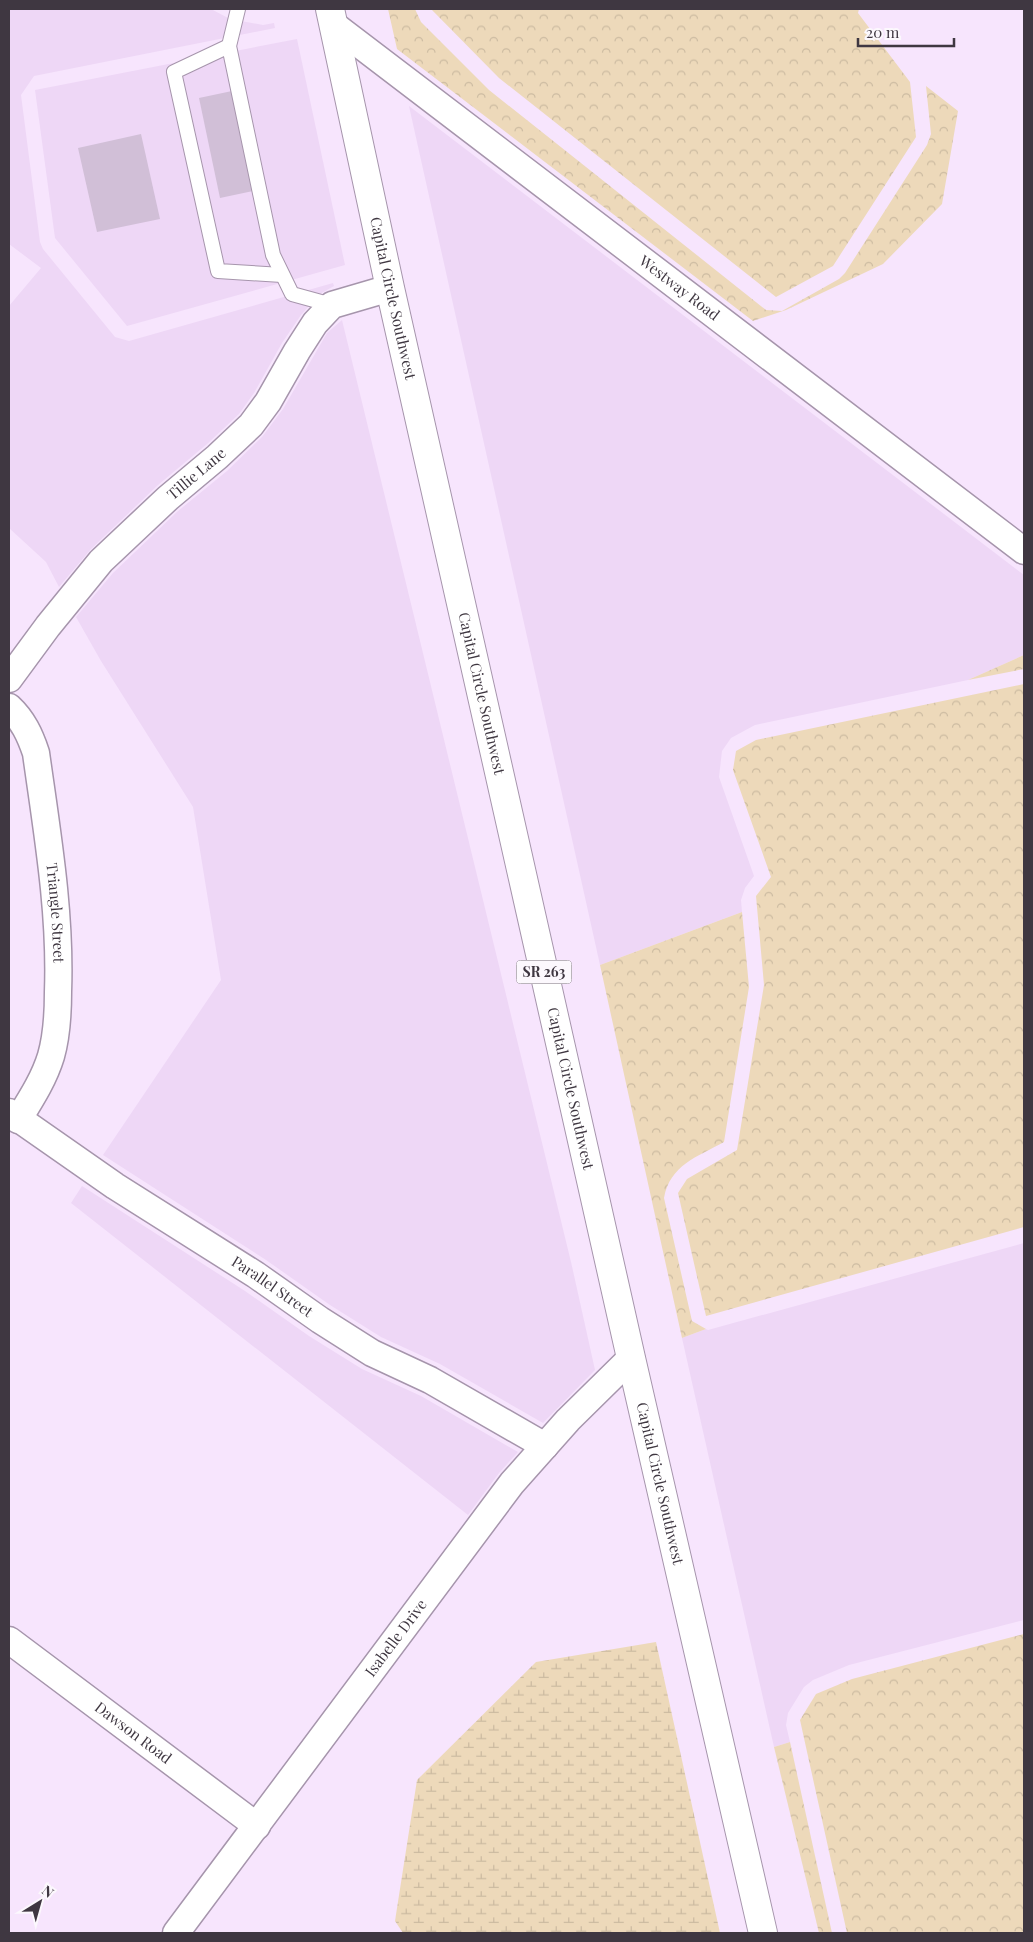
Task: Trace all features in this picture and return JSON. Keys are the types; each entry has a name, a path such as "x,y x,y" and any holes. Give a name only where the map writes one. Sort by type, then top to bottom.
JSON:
{"main road":[{"name":"Capital Circle Southwest","path":"332,17 390,288 631,1358 763,1933"}],"street":[{"name":"Westway Road","path":"332,17 1024,551"},
{"path":"332,305 390,288"},
{"name":"Tillie Lane","path":"9,679 48,626 101,561 168,498 217,457 251,425 268,402 296,351 315,323 332,305"},
{"name":"Triangle Street","path":"9,706 26,729 36,753 55,896 60,964 57,1022 51,1055 40,1086 14,1116"},
{"name":"Parallel Street","path":"14,1116 115,1186 256,1275 364,1349 430,1380 545,1446"},
{"name":"Isabelle Drive","path":"176,1933 506,1491 545,1446 631,1358"},
{"name":"Dawson Road","path":"9,1640 257,1826"}],"lane":[{"path":"238,9 228,46 273,255 292,294 332,305"},
{"path":"228,46 174,72 218,271 282,275"}],"shaded area":[{"path":"9,9 211,9 230,19 263,25 274,23 275,28 34,76 21,95 40,242 43,249 115,337 129,341 333,283 334,286 320,294 301,315 282,343 254,393 239,414 158,485 91,549 59,587 46,562 9,528 9,306 41,268 9,244"},
{"path":"297,39 345,265 127,326 55,238 35,90"},
{"path":"409,106 1024,575 1024,655 968,680 755,725 731,738 722,751 719,777 754,876 745,888 741,900 742,912 600,965"},
{"path":"342,320 571,1262 595,1370 543,1423 440,1364 381,1337 103,1155 221,980 193,807 101,661 76,617 113,573 178,511 227,471 262,437 283,409 327,333"},
{"path":"82,1186 362,1369 421,1396 518,1452 499,1473 468,1515 71,1203"},
{"path":"1024,1243 1024,1620 849,1665 813,1680 804,1687 788,1713 786,1725 790,1742 774,1747 682,1338 706,1329"}],"green space":[{"path":"388,9 415,9 421,22 489,90 766,310 782,311 839,279 845,273 927,145 931,134 926,86 958,111 942,204 883,264 786,310 753,321 397,49"},
{"path":"431,9 859,9 858,13 910,82 916,137 833,266 776,297 499,78"},
{"path":"1024,655 1024,669 968,680"},
{"path":"1024,684 1024,1227 706,1316 678,1193 687,1179 737,1150 764,985 756,896 771,877 733,770 736,751 756,740"},
{"path":"742,912 749,987 724,1142 686,1163 672,1177 664,1198 692,1321 706,1329 682,1338 600,965"},
{"path":"1024,1634 1024,1933 847,1933 800,1720 816,1694 852,1679"},
{"path":"656,1642 720,1933 403,1933 395,1921 417,1780 536,1662"},
{"path":"790,1742 832,1933 819,1933 774,1747"}],"building":[{"path":"232,91 253,191 220,198 199,98"},
{"path":"141,134 160,219 97,232 78,148"}]}
